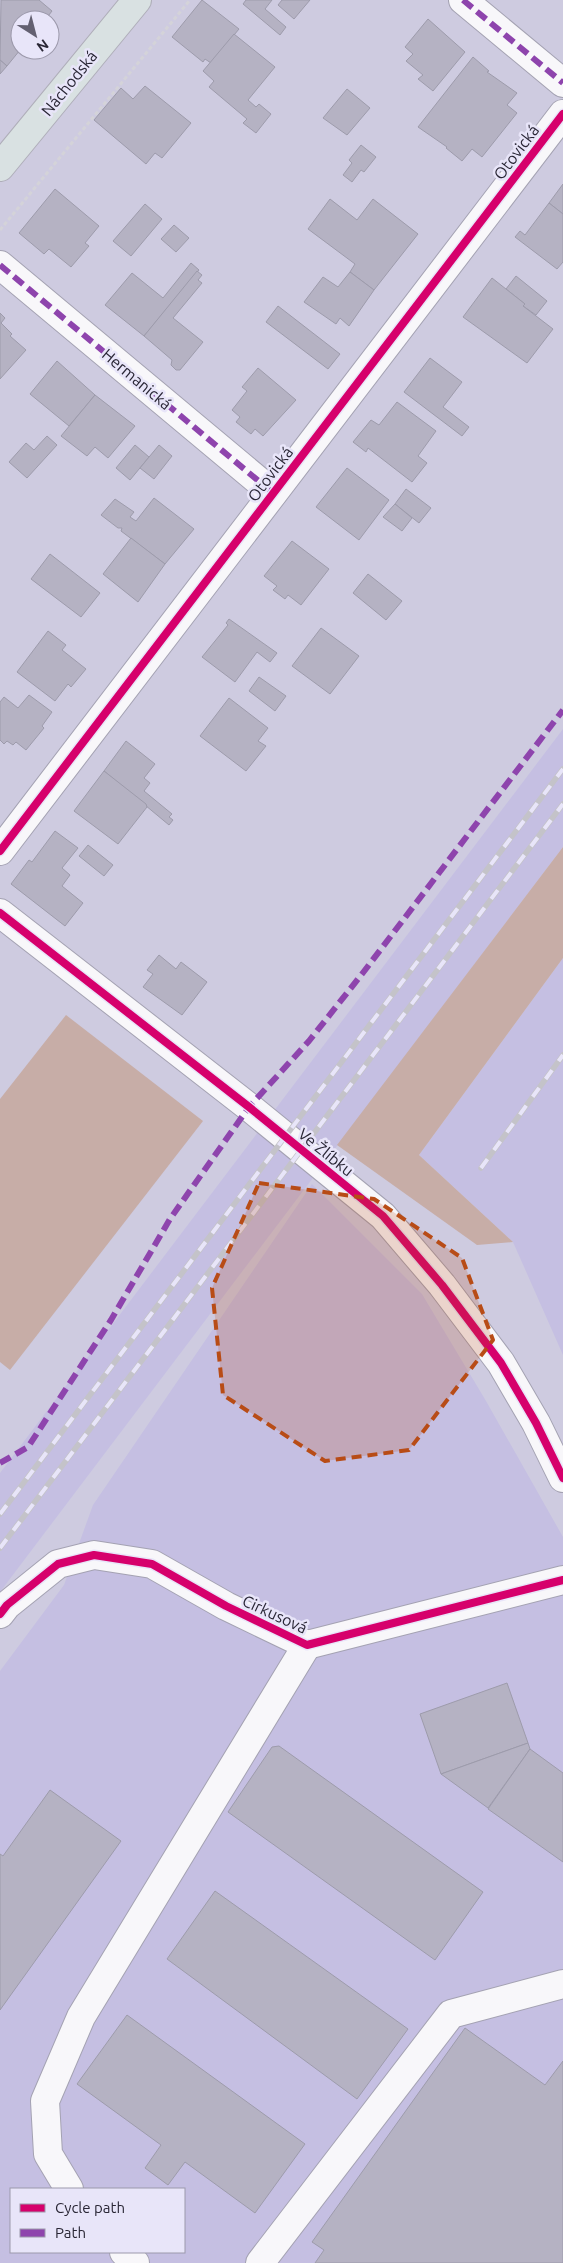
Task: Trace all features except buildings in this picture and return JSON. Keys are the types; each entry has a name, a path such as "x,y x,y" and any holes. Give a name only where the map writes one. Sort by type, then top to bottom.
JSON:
{"main road":[{"name":"Náchodská","path":"0,167 137,0"}],"street":[{"path":"462,0 563,83"},
{"name":"Otovická","path":"0,851 563,114"},
{"name":"Hermanická","path":"0,264 274,493"},
{"name":"Ve Žlíbku","path":"0,913 241,1101 383,1216 442,1285 500,1363 536,1423 563,1478"},
{"name":"Cirkusová","path":"0,1614 7,1605 58,1564 94,1555 152,1564 226,1606 307,1645 563,1580"},
{"path":"68,2188 48,2154 45,2101 81,2018 307,1645"},
{"path":"260,2263 451,2014 563,1984"},
{"path":"125,2253 135,2263"}],"path":[{"path":"0,230 190,0"}],"highlighted area":[{"path":"259,1183 374,1199 462,1258 493,1340 409,1450 325,1461 223,1395 212,1288"}],"shaded area":[{"path":"563,729 563,847 0,1592 0,1473"},
{"path":"563,847 563,958 419,1155 513,1242 477,1245 337,1145"},
{"path":"563,958 563,1355 513,1242 419,1155"},
{"path":"66,1015 203,1121 10,1370 0,1362 0,1099"},
{"path":"312,1184 422,1294 486,1401 563,1537 563,2263 0,2263 0,1671 64,1585 93,1505"}],"railway":[{"path":"0,1514 563,769"},
{"path":"0,1548 563,804"},
{"path":"481,1168 563,1055"}],"marked path":[{"path":"463,0 563,83"},
{"path":"0,265 273,493"},
{"path":"0,1463 28,1447 111,1320 170,1219 249,1107 309,1041 362,974 563,710"}],"cycle path":[{"path":"0,851 563,114"},
{"path":"0,913 249,1107 383,1216 442,1285 501,1363 536,1423 563,1478"},
{"path":"0,1614 7,1605 58,1564 94,1555 152,1564 226,1606 307,1645 563,1580"}]}
